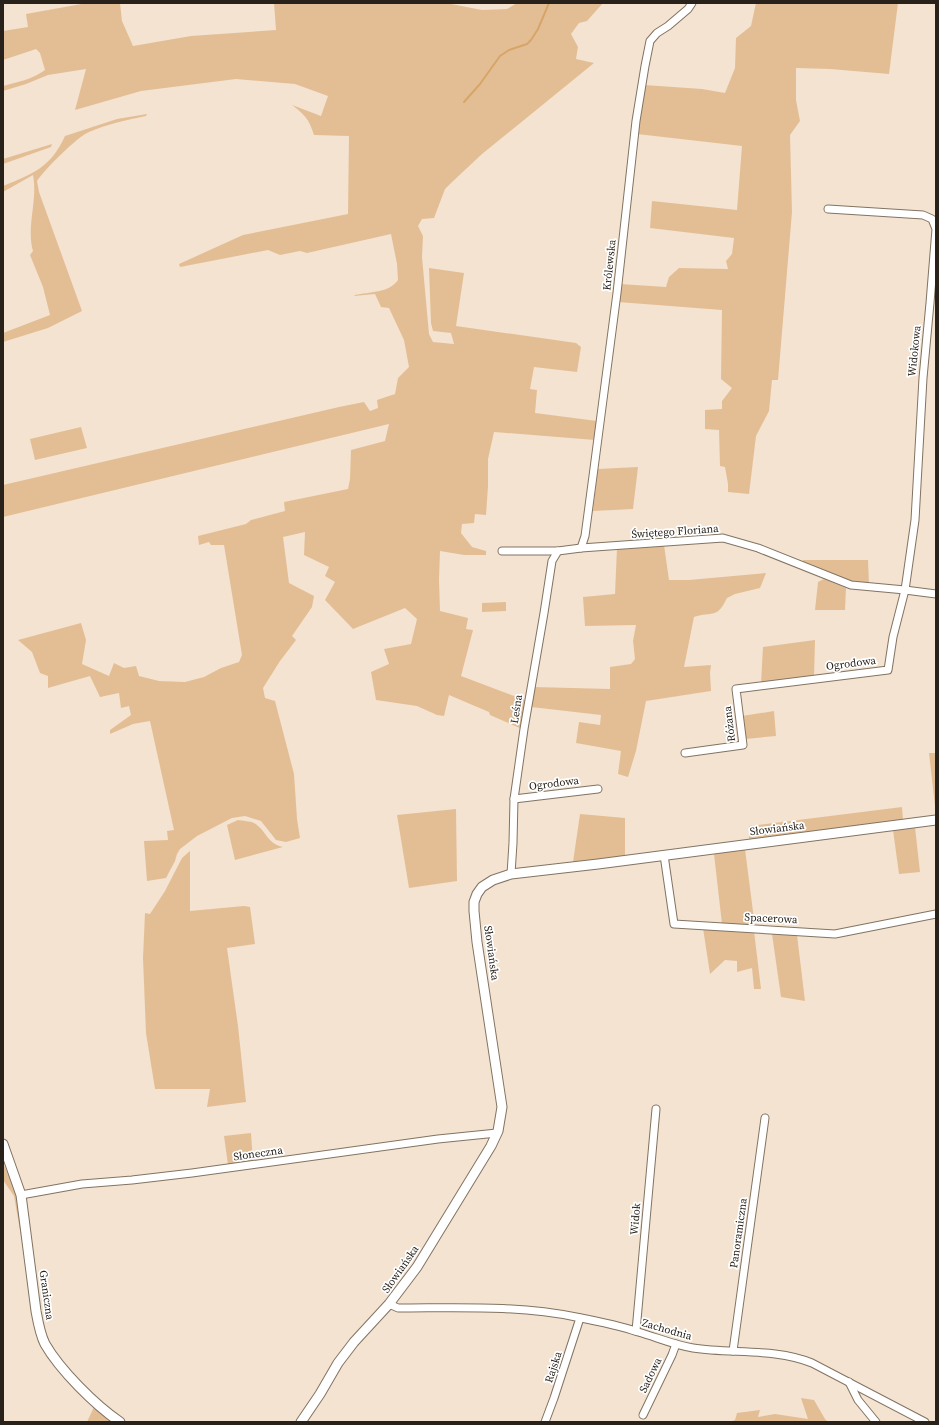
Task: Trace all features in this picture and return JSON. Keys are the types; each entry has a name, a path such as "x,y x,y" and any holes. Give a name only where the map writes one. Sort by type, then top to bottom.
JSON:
{"street":[{"name":"Królewska","path":"581,548 585,536 617,293 636,121 650,41 657,33 688,9 692,3"},
{"name":"Widokowa","path":"828,209 922,215 932,219 936,229 923,378 915,520 905,590"},
{"name":"Świętego Floriana","path":"502,550 558,551 723,538 758,548 851,585 936,594"},
{"name":"Leśna","path":"511,874 514,799 525,721 552,560 558,551"},
{"name":"Ogrodowa","path":"736,689 888,670 893,637 905,590"},
{"name":"Różana","path":"685,753 744,745 736,689"},
{"name":"Ogrodowa","path":"514,799 598,789"},
{"name":"Słowiańska","path":"301,1422 342,1358 354,1342 389,1304 417,1267 497,1133 502,1107 477,942 474,906 477,894 482,887 493,880 511,874 936,820"},
{"name":"Spacerowa","path":"664,855 674,924 835,934 936,914"},
{"name":"Widok","path":"636,1331 656,1109"},
{"name":"Panoramiczna","path":"733,1351 765,1118"},
{"name":"Słoneczna","path":"21,1195 82,1184 192,1173 438,1139 497,1133"},
{"name":"Graniczna","path":"3,1144 21,1195 39,1329 45,1343 63,1368 100,1408 120,1422"},
{"name":"Zachodnia","path":"389,1304 398,1308 507,1309 533,1311 580,1318 636,1331 697,1349 733,1351 797,1358 812,1363 925,1422"},
{"name":"Rajska","path":"544,1422 554,1398 580,1318"},
{"name":"Sadowa","path":"643,1415 676,1344"},
{"path":"849,1382 858,1400 876,1422"}],"shaded area":[{"path":"87,3 120,3 122,21 133,46 191,36 276,30 274,3 446,3 482,10 507,9 517,3 603,3 587,21 579,23 571,34 578,47 576,59 594,63 482,154 445,189 434,218 422,219 418,226 423,236 422,257 429,334 433,342 454,344 451,333 433,331 431,323 429,268 464,273 456,326 576,343 581,347 577,372 534,367 530,389 537,390 535,413 597,421 595,440 494,432 488,459 486,515 475,514 474,523 462,524 461,533 472,547 486,551 486,555 464,555 440,551 440,611 468,618 466,629 473,630 461,676 525,700 522,729 490,715 489,712 449,695 444,716 437,715 417,706 376,700 371,672 389,664 384,649 411,644 417,619 405,608 353,629 325,600 335,582 325,576 329,567 304,555 305,532 283,537 289,583 314,596 312,607 292,636 296,640 280,661 263,688 265,698 275,701 294,774 297,819 300,838 286,842 276,840 261,821 245,816 232,818 197,836 180,849 166,878 147,881 144,841 168,840 167,831 174,830 150,721 133,724 110,734 110,730 131,715 129,706 121,708 119,693 100,697 90,676 48,688 48,676 40,673 32,652 18,640 81,623 86,640 82,664 109,676 114,663 124,668 136,666 139,676 159,681 185,682 204,677 221,668 239,662 242,655 224,545 211,545 209,542 199,545 198,536 246,524 251,520 285,511 284,502 348,489 350,479 351,450 385,441 389,424 3,517 3,485 339,407 364,402 370,411 378,408 377,400 395,394 398,378 409,367 404,340 389,308 381,307 375,294 354,296 384,290 398,280 397,264 391,234 307,253 300,251 280,255 268,250 180,267 179,264 243,235 348,214 349,136 314,135 306,118 292,105 321,116 328,96 295,84 236,79 141,91 75,110 86,69 48,75 3,91 3,86 20,82 45,70 40,53 36,49 3,60 3,31 28,27 26,14"},
{"path":"756,3 898,3 889,74 796,68 796,100 800,121 790,135 792,212 778,380 772,380 769,411 756,436 749,494 728,492 725,467 720,466 719,430 705,429 705,410 722,409 722,401 732,388 721,379 722,310 618,302 620,284 666,287 669,277 679,268 728,269 726,261 732,254 734,238 650,228 652,201 737,210 742,146 637,134 644,85 702,89 725,93 735,68 736,38 751,26"},
{"path":"147,114 146,116 117,122 84,135 62,154 37,181 39,192 82,311 48,328 3,342 3,333 50,315 43,287 30,255 33,251 31,242 31,223 34,194 33,175 3,192 3,186 40,168 54,155 65,136 117,119"},
{"path":"52,144 51,147 3,164 3,159"},
{"path":"81,427 87,448 35,460 30,439"},
{"path":"638,467 633,509 593,511 598,469"},
{"path":"664,545 669,580 689,580 766,573 760,588 735,594 727,598 717,612 694,617 684,667 711,665 711,691 646,701 636,751 628,777 618,774 621,751 576,743 579,722 600,725 601,715 531,707 534,687 610,689 610,667 631,664 635,659 633,641 636,625 585,626 583,597 615,594 617,548"},
{"path":"803,560 868,560 869,585 851,582 802,564"},
{"path":"824,579 846,588 845,610 815,610 818,582"},
{"path":"506,602 506,611 482,612 482,603"},
{"path":"815,640 814,677 761,683 763,647"},
{"path":"774,711 776,736 745,739 742,716"},
{"path":"929,753 936,753 936,815"},
{"path":"902,807 903,820 749,840 749,826"},
{"path":"456,809 457,881 409,888 397,815"},
{"path":"580,814 625,818 625,857 573,862"},
{"path":"238,820 254,823 273,843 283,847 235,860 227,825"},
{"path":"915,827 920,872 899,874 893,830"},
{"path":"745,849 755,927 722,924 714,854"},
{"path":"190,851 190,911 244,906 250,907 255,944 227,948 238,1026 246,1102 207,1107 210,1089 155,1089 146,1033 143,958 145,913 150,914 165,891 182,858"},
{"path":"703,928 754,931 761,989 754,989 752,968 737,972 737,961 725,960 710,974"},
{"path":"772,934 797,935 805,1001 781,997"},
{"path":"251,1133 253,1162 228,1165 224,1136"},
{"path":"3,1163 17,1194 28,1276 14,1196 3,1180"},
{"path":"801,1398 814,1400 828,1422 730,1422 735,1420 737,1413 760,1410 758,1417 775,1414 808,1419"},
{"path":"94,1407 112,1422 87,1422"}],"waterway":[{"path":"464,102 480,84 500,56 509,50 527,44 531,40 538,29 549,3"}]}
